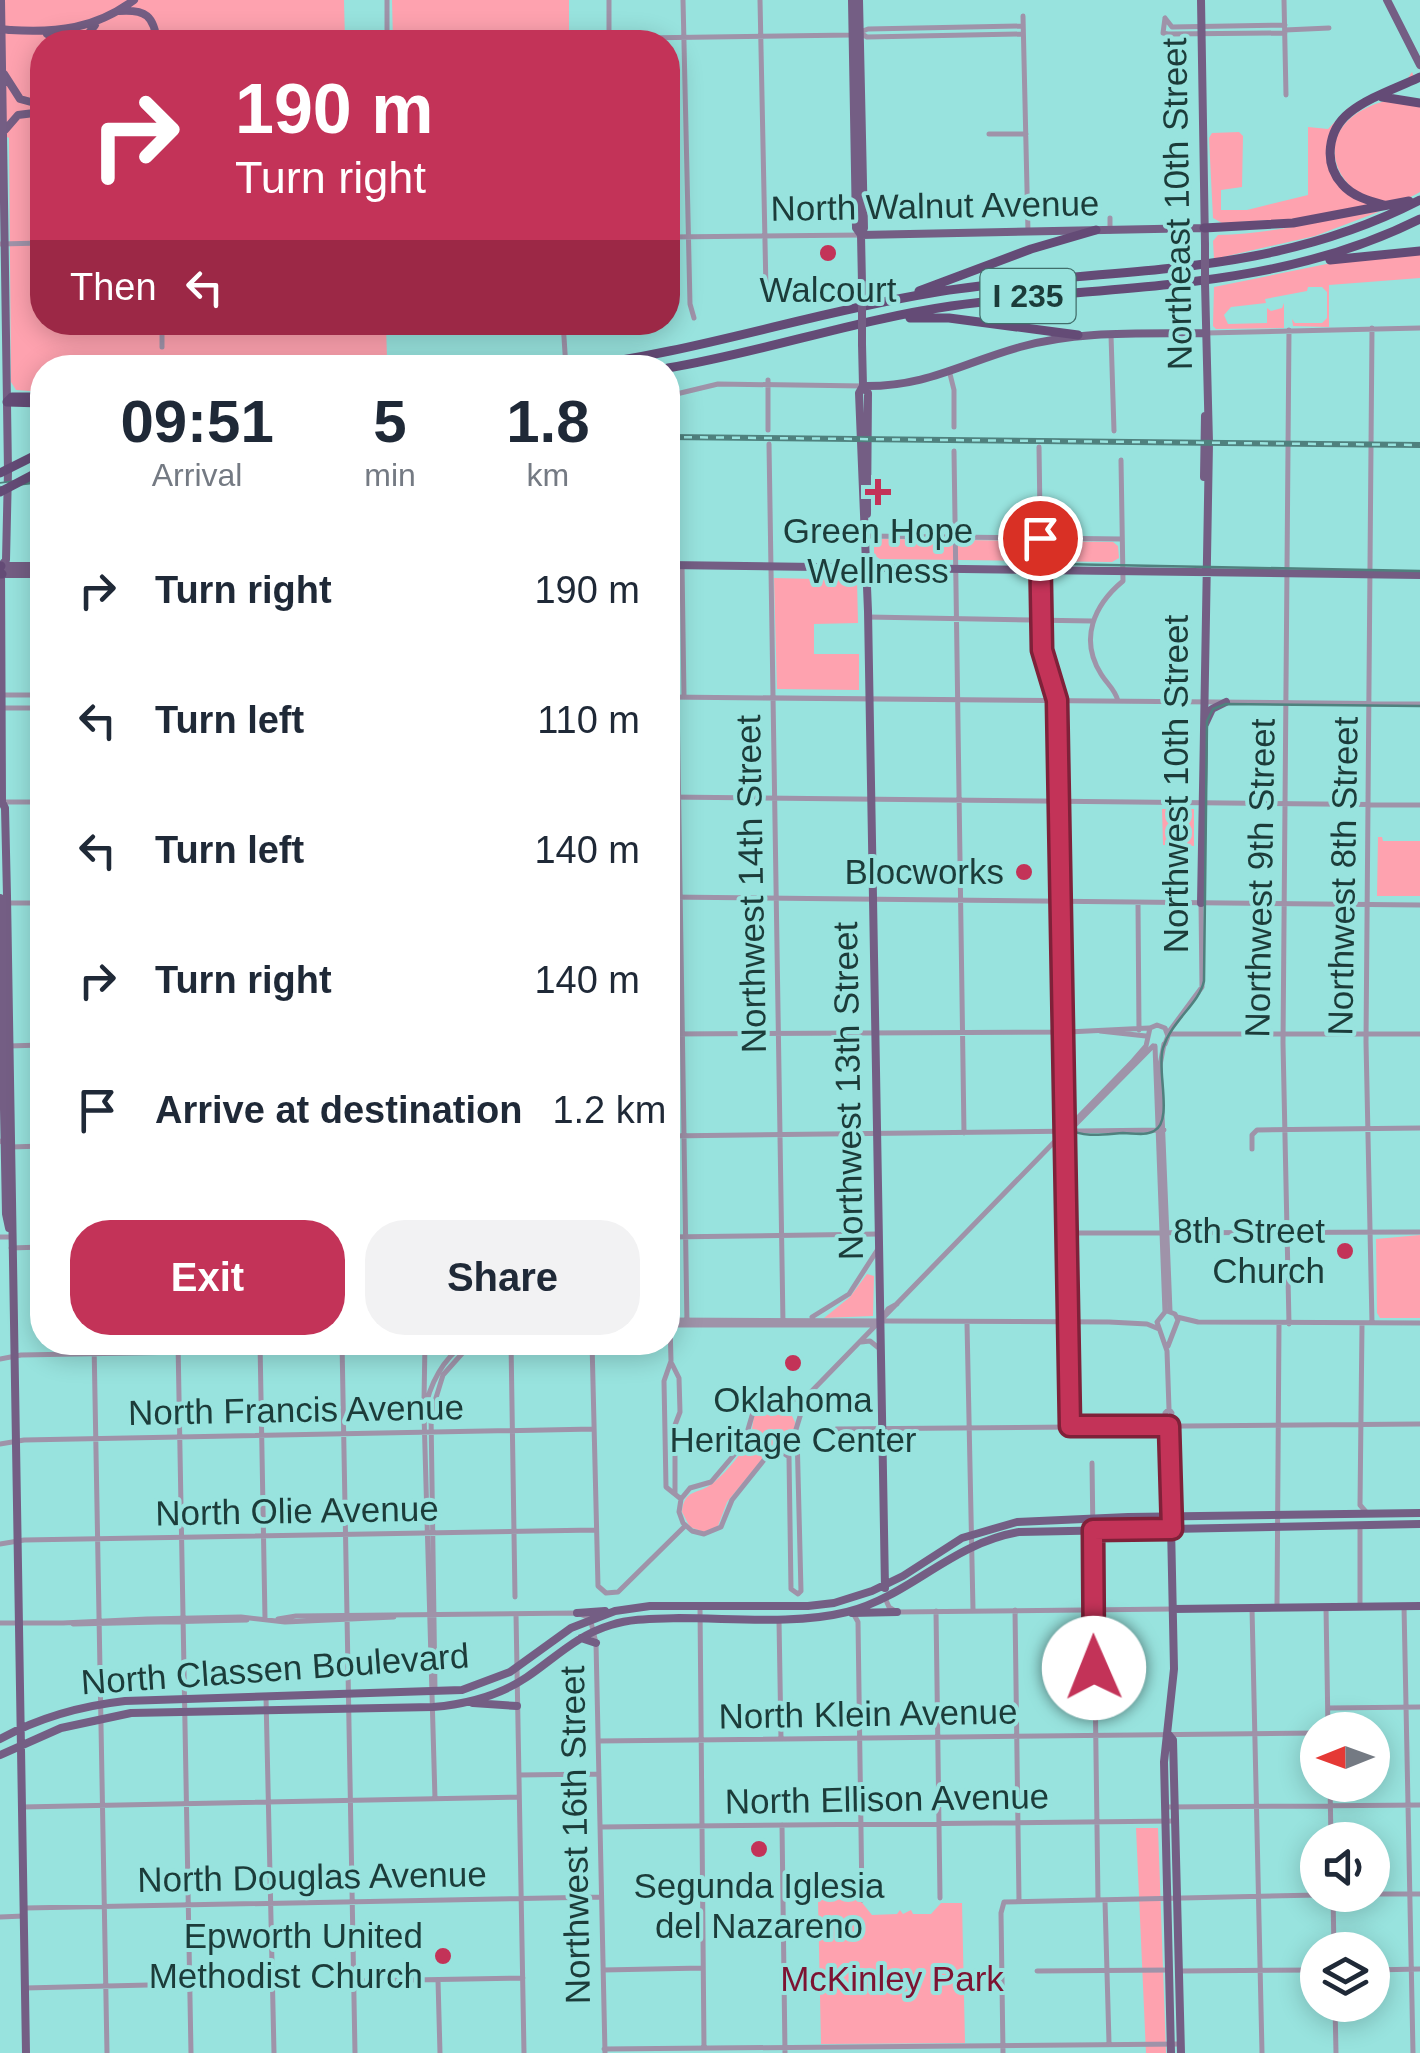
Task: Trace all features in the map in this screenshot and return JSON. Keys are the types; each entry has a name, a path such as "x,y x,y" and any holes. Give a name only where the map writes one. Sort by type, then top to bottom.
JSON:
{"highway":[{"path":"1386,206 1357,196 1342,185 1330,158 1332,139 1350,112 1420,77"},
{"path":"1380,96 1420,103"},
{"path":"1204,228 1293,223 1420,200"},
{"name":"I 235","path":"652,355 906,297 1027,280 1246,260 1336,236 1420,200"},
{"name":"I 235","path":"680,365 877,319 1007,298 1195,283 1288,267 1348,249 1420,219"},
{"path":"906,297 1040,246 1096,230"},
{"path":"1288,267 1352,256 1420,251"},
{"path":"877,319 941,317 1078,335"},
{"path":"4,402 30,401"},
{"path":"0,474 30,458"},
{"path":"0,492 30,476"}],"main road":[{"path":"1,0 8,503 6,560 1,569 1,804 6,808 2,901 26,2053"},
{"path":"69,30 120,11 134,0"},
{"name":"Northwest 13th Street","path":"855,0 864,228 863,386 868,392 864,436 870,497 866,536 885,1598"},
{"name":"Northeast 10th Street","path":"1201,0 1209,443 1205,573"},
{"path":"1387,0 1420,65"},
{"path":"120,11 138,10 149,15 156,30"},
{"path":"91,30 98,21"},
{"path":"5,30 30,31"},
{"path":"2,70 14,94 30,104"},
{"path":"3,134 18,114 30,111"},
{"name":"North Walnut Avenue","path":"861,235 1204,228"},
{"path":"863,386 912,384 950,374 1018,347 1078,335 1206,332"},
{"path":"682,566 1420,575"},
{"path":"1,569 30,567"},
{"path":"1,569 30,573"},
{"name":"Northwest 10th Street","path":"1201,903 1205,573"},
{"path":"1203,728 1212,709 1226,702"},
{"name":"North Classen Boulevard","path":"0,1756 61,1728 132,1713 468,1702 517,1684 594,1631 629,1620 779,1612 834,1603 884,1586 972,1534 1017,1522 1420,1513"},
{"path":"1170,1516 1173,1608 1169,1735 1173,1740 1170,1821 1176,2048"},
{"name":"North Classen Boulevard","path":"0,1739 74,1708 101,1704 433,1693 472,1688 517,1668 590,1618 638,1607 853,1616 972,1546 1019,1532 1420,1524"},
{"path":"1173,1608 1420,1606"},
{"path":"577,1613 614,1611"},
{"path":"853,1616 897,1612"},
{"path":"581,1638 596,1643"},
{"path":"468,1702 517,1706"}],"street":[{"path":"387,0 388,30"},
{"path":"608,0 609,30"},
{"path":"683,0 690,304 694,318"},
{"path":"760,0 766,290"},
{"path":"1284,0 1286,96"},
{"path":"1023,16 1028,232"},
{"path":"1202,30 1172,27 1165,18 1162,25 1168,34 1329,28"},
{"path":"680,38 897,36 1023,26"},
{"path":"856,34 868,29 896,28 1023,34"},
{"path":"896,28 897,36"},
{"path":"989,134 1026,134"},
{"path":"1110,218 1110,230"},
{"name":"North Walnut Avenue","path":"680,237 861,235"},
{"path":"2,244 30,244"},
{"name":"Northwest 8th Street","path":"1372,328 1366,1035 1372,1324"},
{"path":"1206,332 1420,328"},
{"name":"Northwest 9th Street","path":"1289,330 1284,905 1289,1324"},
{"path":"162,335 162,347"},
{"path":"1111,335 1114,430"},
{"path":"950,374 954,428"},
{"path":"768,382 768,430"},
{"path":"680,393 709,385 768,382 863,386"},
{"name":"Northwest 14th Street","path":"768,444 783,1322"},
{"path":"1039,447 1044,659 1057,700 1070,1426"},
{"path":"954,451 964,1133"},
{"path":"1118,701 1093,657 1090,636 1092,621 1102,602 1123,581 1121,460"},
{"path":"866,536 1122,540"},
{"path":"682,566 680,697 1420,704"},
{"path":"868,618 1092,621"},
{"path":"1,696 30,695"},
{"path":"1,708 30,708"},
{"path":"680,797 1420,805"},
{"path":"1,804 30,803"},
{"path":"687,1323 680,897 1420,905"},
{"path":"2,901 30,902"},
{"path":"1138,902 1140,1030"},
{"name":"Northwest 10th Street","path":"1164,1044 1202,982 1201,903"},
{"name":"Northwest 10th Street","path":"1154,1026 1170,1020 1197,995"},
{"path":"1100,1031 1154,1026 1168,1034 1191,1037 1420,1034"},
{"path":"671,1355 679,1378 679,1512 685,1526 704,1534 721,1527 732,1500 776,1450 791,1442 806,1397 1144,1048 1154,1026"},
{"path":"681,1034 1100,1031 1147,1037 1154,1046 1162,1130"},
{"path":"1064,1131 1081,1121 1154,1046 1191,1037"},
{"path":"1164,1044 1160,1064 1166,1233 1160,1330 1167,1351 1170,1516"},
{"path":"4,1046 30,1045"},
{"path":"1252,1150 1252,1135 1257,1130 1420,1128"},
{"path":"680,1136 1162,1130"},
{"path":"5,1143 30,1145"},
{"path":"1066,1233 1420,1232"},
{"path":"680,1236 878,1234"},
{"path":"0,1238 11,1238"},
{"path":"11,1248 30,1248"},
{"path":"802,1326 850,1293 878,1249"},
{"path":"879,1297 897,1304"},
{"path":"897,1304 897,1315 903,1322"},
{"path":"1109,1322 1164,1313 1198,1322 1420,1323"},
{"path":"1167,1351 1177,1317"},
{"path":"680,1323 872,1319 878,1324"},
{"path":"783,1322 802,1326 1109,1322 1148,1324 1160,1330 1198,1322"},
{"path":"967,1323 973,1611"},
{"path":"1277,1608 1279,1323"},
{"path":"1362,1324 1360,1505 1368,1514"},
{"path":"853,1325 860,1331 860,1341"},
{"path":"860,1341 869,1341 880,1349"},
{"path":"0,1359 54,1355"},
{"path":"94,1355 107,2053"},
{"path":"178,1355 191,2053"},
{"path":"260,1355 265,1619"},
{"path":"342,1355 355,2053"},
{"path":"425,1355 436,1687 435,1798"},
{"path":"424,1414 436,1376 458,1355"},
{"path":"428,1432 436,1390 459,1355"},
{"path":"510,1355 515,1597"},
{"path":"592,1355 598,1586 606,1594 618,1592 685,1526"},
{"path":"671,1361 664,1381 666,1487 678,1496"},
{"path":"678,1496 710,1482 744,1443 750,1415 756,1407 806,1397"},
{"path":"776,1450 790,1457 792,1591 798,1594 802,1591 797,1426 790,1410 781,1402"},
{"path":"664,1420 676,1420"},
{"path":"836,1429 1420,1424"},
{"name":"North Francis Avenue","path":"0,1444 96,1438 594,1429"},
{"path":"1092,1463 1097,1822 1109,2044"},
{"path":"1350,1514 1360,1505"},
{"path":"790,1514 799,1514"},
{"path":"1360,1525 1360,1606"},
{"name":"North Olie Avenue","path":"0,1544 595,1530"},
{"path":"885,1598 897,1612 1173,1608"},
{"path":"1404,1606 1413,2053"},
{"path":"1326,1607 1328,1712"},
{"path":"700,1608 704,2048"},
{"path":"1252,1608 1262,2053"},
{"path":"1015,1610 1020,1901"},
{"path":"936,1611 940,1898"},
{"path":"779,1612 781,1739"},
{"path":"0,1623 577,1613 590,1618"},
{"path":"516,1614 524,2053"},
{"path":"853,1616 862,1900"},
{"name":"Northwest 16th Street","path":"590,1618 596,1643 604,2051"},
{"path":"266,1696 274,2053"},
{"path":"1328,1708 1420,1707"},
{"name":"North Klein Avenue","path":"598,1741 1300,1734"},
{"path":"519,1775 599,1774"},
{"path":"22,1807 519,1797"},
{"path":"1330,1802 1330,1822"},
{"path":"1170,1807 1420,1805"},
{"name":"North Ellison Avenue","path":"600,1827 1170,1821"},
{"path":"782,1825 785,2050"},
{"path":"1390,1894 1420,1894"},
{"path":"1003,2049 1002,1904 1300,1895"},
{"name":"North Douglas Avenue","path":"0,1917 104,1906 602,1897"},
{"path":"603,1970 702,1968"},
{"path":"1390,1970 1420,1969"},
{"path":"1038,1971 1300,1970"},
{"path":"354,1981 523,1978"},
{"path":"438,1980 440,2053"},
{"path":"25,1988 190,1984"},
{"path":"1335,2022 1336,2053"},
{"path":"1099,2044 1099,2053"},
{"path":"604,2051 1003,2049 1099,2044 1176,2048"}],"green space":[{"path":"0,0 344,0 345,30 30,30 30,335 386,335 387,355 30,355 30,391 16,390 11,382 9,138 0,133"},
{"path":"392,0 569,0 569,30 393,30"},
{"path":"1412,72 1414,77 1334,126 1332,175 1370,206 1306,218 1222,223 1213,218 1209,138 1212,133 1239,132 1243,136 1242,187 1221,190 1221,210 1247,210 1308,195 1308,127 1328,129 1348,108 1408,78"},
{"path":"1389,100 1420,105 1420,192 1395,201 1372,199 1353,188 1340,172 1335,152 1340,131 1357,113"},
{"path":"1381,211 1315,236 1214,259 1213,241 1218,235 1280,229"},
{"path":"1420,254 1420,278 1329,285 1329,327 1293,326 1292,319 1295,323 1322,323 1327,318 1327,292 1322,287 1265,299 1266,303 1231,307 1224,315 1228,324 1267,323 1267,308 1282,308 1284,303 1284,328 1213,326 1214,287 1351,259"},
{"path":"880,539 1113,542 1118,546 1119,558 1112,562 880,559 874,555 874,544"},
{"path":"774,578 857,580 858,623 814,624 814,654 859,654 859,690 777,689"},
{"path":"1162,809 1194,809 1194,846 1163,845"},
{"path":"1378,837 1383,841 1420,841 1420,896 1377,896"},
{"path":"1420,1235 1420,1318 1380,1318 1376,1239"},
{"path":"867,1274 874,1276 873,1316 824,1318 850,1297"},
{"path":"774,1404 791,1414 794,1433 763,1458 727,1502 718,1526 704,1532 690,1527 682,1512 686,1499 708,1487 728,1469 749,1440 757,1410"},
{"path":"1136,1828 1158,1828 1166,2053 1146,2053"},
{"name":"McKinley Park","path":"859,1899 872,1915 897,1914 900,1910 903,1914 911,1910 913,1914 931,1914 941,1903 962,1903 965,2043 821,2044 818,1900"}],"tram line":[{"path":"1420,571 1059,564 1041,573 1042,654 1056,725 1063,1114 1068,1129 1088,1134 1147,1133 1154,1131 1163,1117 1163,1048 1204,981 1207,721 1213,709 1226,704 1420,706"}],"railway":[{"path":"680,437 1420,445"},
{"path":"0,485 30,481"}],"place":[{"name":"Walcourt","path":"828,253"},
{"name":"Green Hope Wellness","path":"878,492"},
{"name":"Blocworks","path":"1024,872"},
{"name":"8th Street Church","path":"1345,1251"},
{"name":"Oklahoma Heritage Center","path":"793,1363"},
{"name":"Segunda Iglesia del Nazareno","path":"759,1849"},
{"name":"Epworth United Methodist Church","path":"443,1956"}],"route":[{"path":"1040,538 1042,650 1057,700 1070,1426 1169,1426 1172,1529 1093,1530 1094,1668"}]}
